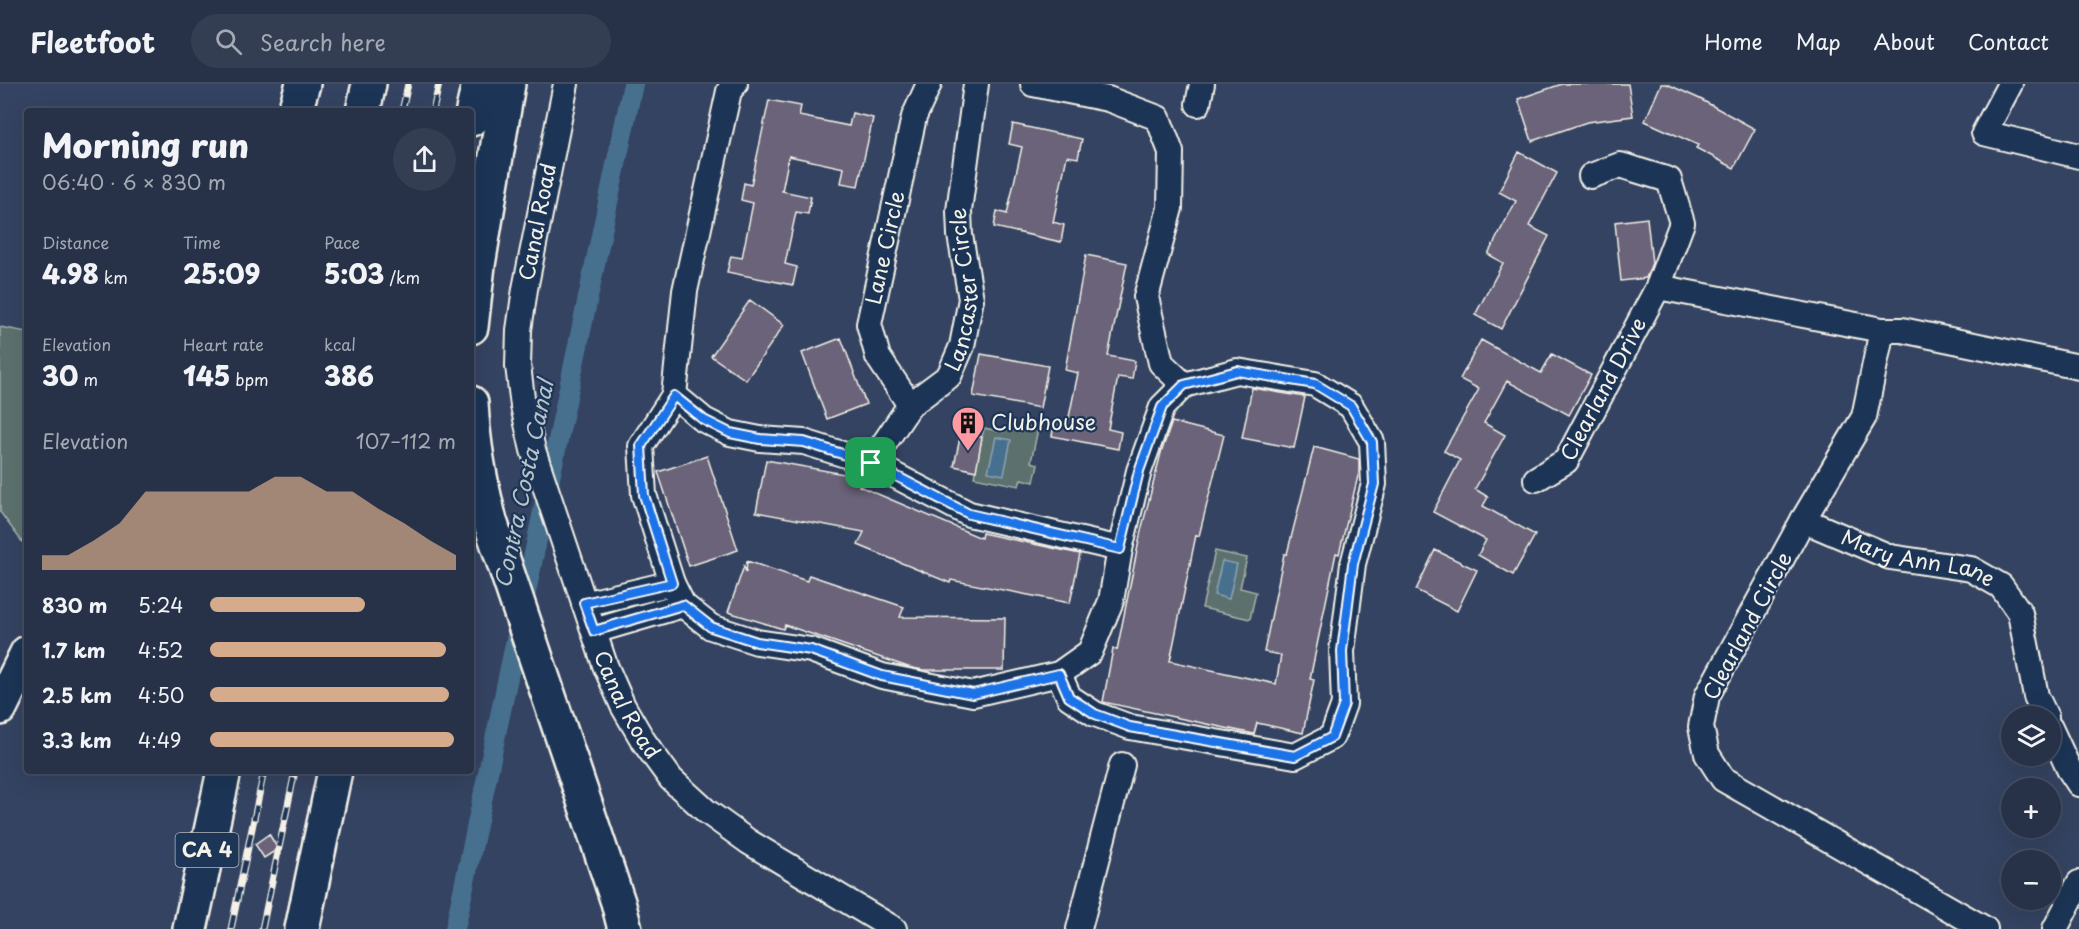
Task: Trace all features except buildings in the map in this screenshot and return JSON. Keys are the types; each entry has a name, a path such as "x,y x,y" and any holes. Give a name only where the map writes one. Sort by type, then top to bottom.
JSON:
{"highway":[{"path":"296,108 303,84"},
{"path":"364,108 369,84"},
{"path":"473,108 478,84"},
{"path":"474,300 508,84"},
{"path":"474,442 481,484 499,548 618,902 625,929"},
{"path":"0,708 24,659"},
{"name":"CA 4","path":"190,929 223,774"},
{"path":"303,929 334,774"}],"street":[{"name":"Canal Road","path":"566,84 525,289 519,330 518,366 521,396 533,450 584,603 623,706 644,742 671,779 706,811 749,842 894,929"},
{"path":"735,84 729,91 685,291 674,396 641,446 644,495 672,583 683,605 711,627 757,642 811,650 882,676 973,694 1059,674 1090,652 1112,601 1120,549 1139,471 1162,407 1184,385 1237,371 1315,384 1351,406 1372,442 1374,484 1353,564 1342,651 1344,704 1332,737 1295,756 1130,727 1095,714 1069,697 1059,674"},
{"name":"Lane Circle","path":"910,405 878,357 869,324 914,117 929,84"},
{"name":"Lancaster Circle","path":"871,463 910,405 949,376 962,346 971,299 960,235 959,211 976,84"},
{"path":"1033,84 1108,99 1158,118 1171,152 1170,208 1146,297 1161,363 1184,385"},
{"path":"2010,84 1984,133 2079,156"},
{"name":"Clearland Drive","path":"1536,478 1566,461 1658,287 1682,223 1669,180 1620,165 1591,176"},
{"path":"1658,287 1882,330 1902,330 2079,367"},
{"path":"1882,330 1903,344 2079,381"},
{"name":"Clearland Circle","path":"1882,330 1864,417 1803,520 1707,696 1701,727 1707,754 1723,778 1985,929"},
{"path":"674,396 704,420 730,433 760,439 804,442 871,463 969,514 1120,549"},
{"name":"Mary Ann Lane","path":"1803,520 1890,557 1971,569 2001,586 2020,613 2036,696 2041,706"},
{"path":"584,603 672,583"},
{"path":"594,631 683,605"},
{"path":"2061,752 2079,784"},
{"path":"1079,929 1122,765"},
{"path":"2055,929 2079,882"}],"green space":[{"path":"0,327 24,331 23,543 0,512"},
{"path":"1026,426 1038,429 1031,462 1038,464 1034,482 1021,479 1019,486 974,477 984,428 1003,432 1005,427 1025,431"},
{"path":"1215,551 1247,558 1240,588 1256,592 1250,619 1202,608"}],"water":[{"path":"996,437 1011,440 1004,475 988,472"},
{"path":"1222,561 1237,564 1229,599 1214,595"}],"waterway":[{"name":"Contra Costa Canal","path":"455,929 633,84"}],"railway":[{"path":"403,108 408,84"},
{"path":"434,108 439,84"},
{"path":"231,929 263,774"},
{"path":"262,929 294,774"}],"place":[{"name":"Clubhouse","path":"968,452"}],"route":[{"path":"1237,371 1315,384 1351,406 1372,442 1374,484 1353,564 1342,651 1344,704 1332,737 1295,756 1130,727 1095,714 1069,697 1059,674 973,694 882,676 811,650 757,642 711,627 683,605 594,631 584,603 672,583 644,495 641,446 674,396 704,420 730,433 760,439 804,442 871,463 969,514 1120,549 1139,471 1162,407 1184,385 1237,371"}]}
